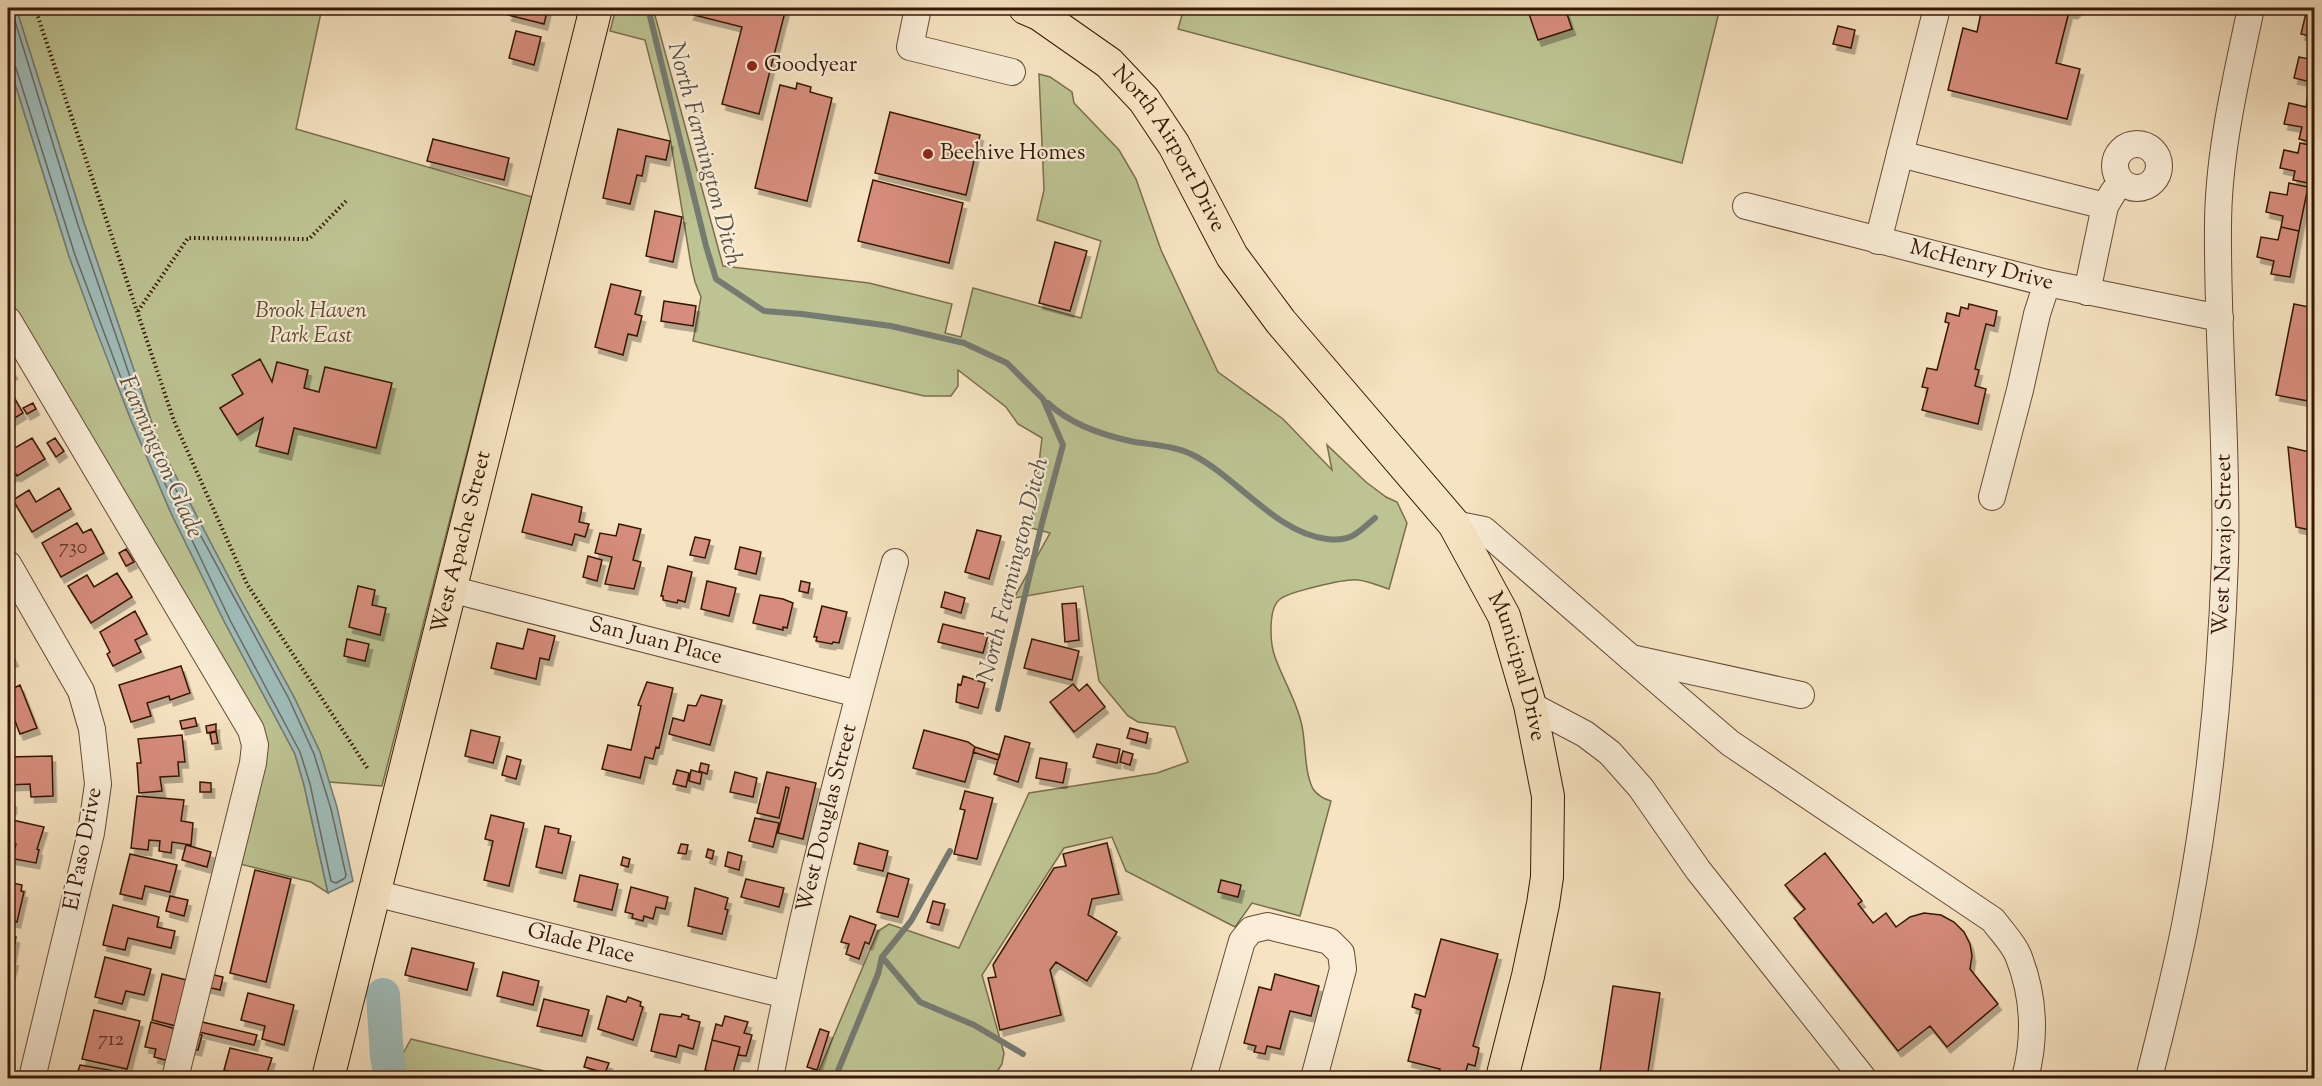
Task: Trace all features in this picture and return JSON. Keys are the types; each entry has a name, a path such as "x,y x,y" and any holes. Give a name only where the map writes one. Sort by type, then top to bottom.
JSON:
{"main road":[{"name":"West Apache Street","path":"328,1078 596,8"},
{"name":"North Airport Drive","path":"1025,8 1063,30 1109,63 1144,100 1174,145 1232,256 1281,322"},
{"name":"Municipal Drive","path":"1281,322 1454,524 1504,616 1530,705 1548,796 1544,904 1502,1078"}],"street":[{"path":"918,8 910,47 1012,72"},
{"path":"1878,241 1937,8"},
{"name":"West Navajo Street","path":"2149,1078 2186,920 2216,716 2225,556 2218,225 2224,152 2251,8"},
{"path":"1900,154 2105,206"},
{"path":"2087,292 2105,206 2122,182"},
{"name":"McHenry Drive","path":"1746,206 2047,283 2220,318"},
{"path":"1992,497 2037,314 2047,283"},
{"path":"8,320 251,730 255,745 253,763 175,1078"},
{"path":"1454,524 1484,530 1730,743 1994,920 2017,953 2030,995 2034,1026 2025,1078"},
{"name":"West Douglas Street","path":"770,1078 786,995 858,694 895,562"},
{"name":"El Paso Drive","path":"8,564 81,691 93,729 98,784 91,833 32,1078"},
{"name":"San Juan Place","path":"450,589 858,694"},
{"path":"1631,658 1801,695"},
{"path":"1530,705 1585,734 1610,753 1641,789 1698,870 1863,1078"},
{"name":"Glade Place","path":"374,893 786,995"},
{"path":"1203,1078 1242,941 1251,930 1268,926 1329,941 1341,952 1343,969 1314,1078"}],"path":[{"path":"35,8 174,421 247,584 368,769"},
{"path":"138,312 188,238 309,239 347,200"}],"green space":[{"name":"Brook Haven Park East","path":"16,8 322,8 296,129 532,197 382,786 329,782 320,752 294,697 159,444 84,223"},
{"path":"616,8 653,8 723,266 869,283 952,304 945,333 961,337 973,288 1081,318 1101,241 1037,220 1044,190 1039,74 1050,77 1072,92 1074,103 1119,150 1136,179 1161,250 1218,372 1283,419 1332,470 1327,445 1366,482 1397,502 1407,523 1389,589 1358,580 1330,583 1284,597 1275,605 1273,611 1271,636 1273,651 1300,717 1310,782 1317,794 1331,801 1300,916 1252,903 1235,927 1126,871 1112,837 1064,848 982,975 1004,1053 1002,1064 993,1078 816,1078 878,931 889,924 959,948 1029,793 1157,773 1188,762 1175,727 1138,722 1128,716 1099,681 1083,586 1014,598 1050,533 1031,528 1042,438 1018,424 1006,407 958,370 958,386 951,396 924,396 693,341 701,297 691,265 670,137 645,40 610,31"},
{"path":"1184,8 1720,8 1682,163 1178,29"},
{"path":"8,61 69,256 131,420 171,513 225,623 295,754 328,893 311,882 236,863 265,756 127,506 8,304"},
{"path":"411,1039 574,1078 406,1078 401,1057"}],"water":[{"path":"8,8 16,8 84,223 159,444 294,697 320,752 337,807 353,881 328,893 295,754 225,623 171,513 131,420 69,256 8,61"}],"building":[{"path":"510,8 548,8 544,24 508,15"},
{"name":"Goodyear","path":"692,8 786,8 759,114 722,104 742,27 690,14"},
{"path":"1527,8 1565,8 1572,29 1538,40"},
{"path":"1982,8 2079,8 2074,13 2069,12 2056,63 2080,69 2067,119 1948,90 1963,28 1977,32"},
{"path":"2306,13 2314,15 2314,37 2301,34"},
{"path":"1838,26 1855,30 1851,48 1833,44"},
{"path":"516,31 541,37 534,65 509,58"},
{"path":"2299,57 2314,60 2314,95 2309,94 2311,82 2294,78"},
{"path":"797,83 811,87 810,92 832,98 807,201 755,188 780,85 796,89"},
{"path":"2308,95 2314,96 2314,143 2299,139 2302,127 2284,124 2289,103 2306,107"},
{"name":"Beehive Homes","path":"890,112 980,135 966,195 875,173"},
{"path":"618,129 670,141 666,160 646,156 642,176 637,175 630,204 603,198"},
{"path":"433,139 509,158 504,180 427,161"},
{"path":"2300,143 2314,146 2308,183 2293,180 2295,171 2280,168 2284,150 2298,153"},
{"path":"873,180 963,203 949,263 858,241"},
{"path":"2289,183 2308,187 2299,231 2281,227 2283,216 2266,212 2270,192 2287,195"},
{"path":"655,211 682,217 673,262 646,256"},
{"path":"2281,227 2299,231 2290,277 2271,274 2274,261 2257,257 2261,237 2278,240"},
{"path":"1055,242 1087,251 1070,311 1039,303"},
{"path":"611,284 641,291 635,314 642,316 637,336 628,334 623,355 595,347"},
{"path":"664,301 696,306 693,326 661,321"},
{"path":"1969,304 1997,311 1994,326 1986,324 1975,369 1979,370 1975,386 1986,389 1978,424 1922,410 1928,388 1922,387 1927,368 1937,370 1949,323 1945,322 1947,313 1959,316 1961,307 1968,309"},
{"path":"2294,304 2314,308 2314,402 2276,395"},
{"path":"260,359 272,382 277,362 308,370 304,388 319,392 325,367 392,383 376,448 294,428 288,454 256,446 263,418 237,435 220,408 243,394 232,375"},
{"path":"10,366 14,373 8,377 8,367"},
{"path":"11,392 23,413 8,422 8,394"},
{"path":"33,403 36,409 27,414 23,408"},
{"path":"32,438 45,459 17,476 16,474 8,478 8,452"},
{"path":"55,438 64,451 56,457 47,443"},
{"path":"2288,447 2314,453 2314,531 2296,527"},
{"path":"59,488 71,509 32,532 13,500 29,490 36,502"},
{"path":"532,494 582,507 579,522 589,524 585,537 575,534 572,545 522,532"},
{"path":"77,523 83,533 91,529 104,553 61,577 42,543"},
{"path":"619,524 641,529 633,560 641,562 634,589 605,584 612,557 595,553 600,533 616,536"},
{"path":"977,530 1001,536 989,579 965,572"},
{"path":"695,537 710,540 705,558 690,555"},
{"path":"740,547 761,552 756,574 735,569"},
{"path":"126,549 134,562 126,566 119,553"},
{"path":"588,556 602,560 597,581 583,577"},
{"path":"668,566 692,572 685,602 663,600 661,596"},
{"path":"117,573 132,597 91,623 68,586 87,575 94,587"},
{"path":"707,581 736,588 729,616 701,609"},
{"path":"801,581 810,583 808,593 799,591"},
{"path":"358,586 375,590 372,605 386,608 380,635 349,627"},
{"path":"945,592 965,598 961,613 941,607"},
{"path":"760,595 793,603 787,628 783,627 783,630 753,623"},
{"path":"1076,603 1079,640 1065,642 1062,604"},
{"path":"822,606 847,612 839,643 816,641 817,637 814,637"},
{"path":"135,611 147,634 135,640 141,652 113,666 107,654 110,652 100,632"},
{"path":"943,624 988,635 983,653 938,642"},
{"path":"528,629 555,636 549,660 540,658 536,679 491,668 497,643 523,649"},
{"path":"347,639 369,644 365,661 344,656"},
{"path":"1032,639 1079,651 1072,680 1024,668"},
{"path":"8,648 15,660 8,664"},
{"path":"181,666 190,693 170,700 169,696 147,703 151,716 131,722 119,685"},
{"path":"963,676 985,683 978,708 956,702 958,684 961,685"},
{"path":"647,682 673,688 659,748 656,747 653,759 645,757 640,778 602,769 608,745 631,750 641,706 638,705"},
{"path":"1073,684 1079,691 1087,684 1105,707 1074,732 1050,702"},
{"path":"20,685 37,728 20,734 12,713 8,715 8,691"},
{"path":"701,695 722,700 710,745 669,734 673,718 684,721 688,705 696,706"},
{"path":"195,718 197,726 182,729 180,721"},
{"path":"216,724 216,731 207,733 206,726"},
{"path":"1130,728 1148,733 1146,743 1127,738"},
{"path":"471,730 500,737 493,763 465,756"},
{"path":"924,730 968,742 975,747 965,782 913,768"},
{"path":"216,732 218,743 212,744 210,733"},
{"path":"182,735 185,762 178,762 179,776 160,777 162,791 139,793 137,763 141,763 138,739"},
{"path":"1005,736 1030,743 1018,782 994,774"},
{"path":"1097,744 1120,749 1117,763 1093,757"},
{"path":"975,747 1000,755 998,760 973,752"},
{"path":"1123,751 1133,754 1130,765 1120,762"},
{"path":"52,756 53,796 31,797 30,784 8,785 8,757"},
{"path":"507,756 521,760 516,779 502,775"},
{"path":"1040,758 1067,763 1063,783 1036,778"},
{"path":"701,763 709,765 707,774 699,771"},
{"path":"677,770 689,773 686,787 673,784"},
{"path":"691,770 702,773 700,784 689,781"},
{"path":"735,772 757,778 753,797 730,792"},
{"path":"767,772 816,783 803,839 778,833 789,788 786,787 779,818 757,813"},
{"path":"200,782 211,783 211,792 200,792"},
{"path":"965,791 993,798 977,859 954,854 965,810 960,809"},
{"path":"137,796 184,800 181,821 193,823 191,845 172,842 171,853 159,851 160,841 149,840 148,850 131,848"},
{"path":"8,800 13,801 13,808 8,807"},
{"path":"491,815 524,823 509,886 484,880 493,841 485,839"},
{"path":"755,818 779,823 773,847 749,841"},
{"path":"8,819 44,827 37,849 39,850 36,863 9,858 16,844 8,842"},
{"path":"545,826 559,829 558,833 571,836 562,873 536,867"},
{"path":"859,843 888,851 883,871 854,864"},
{"path":"1107,843 1119,894 1092,899 1088,915 1117,932 1087,981 1056,962 1050,970 1061,1015 1000,1030 988,978 996,977 993,965 1054,868 1066,866 1063,854"},
{"path":"681,844 688,845 686,854 678,853"},
{"path":"186,845 211,852 207,867 182,860"},
{"path":"708,849 714,851 712,859 706,857"},
{"path":"728,852 742,856 739,870 725,866"},
{"path":"1825,853 1862,901 1858,904 1873,923 1886,913 1896,927 1910,917 1924,913 1941,915 1954,922 1964,932 1970,944 1972,956 1970,969 1998,1004 1947,1047 1930,1026 1898,1051 1794,918 1805,909 1785,885"},
{"path":"130,854 177,865 170,892 145,886 142,899 120,894"},
{"path":"623,857 630,859 628,867 621,865"},
{"path":"255,870 291,879 266,982 230,973"},
{"path":"888,873 909,879 898,917 877,912"},
{"path":"580,875 618,884 612,910 574,901"},
{"path":"746,879 784,888 779,907 741,897"},
{"path":"1221,880 1241,885 1238,897 1218,892"},
{"path":"8,882 22,885 21,891 24,892 17,922 8,920"},
{"path":"631,887 668,897 665,909 656,907 653,919 644,916 643,921 632,918 633,914 625,912"},
{"path":"695,888 728,898 725,909 728,910 722,934 688,926"},
{"path":"170,896 188,900 184,916 166,911"},
{"path":"933,901 945,904 939,925 927,922"},
{"path":"113,905 159,917 157,927 175,931 171,948 128,938 125,950 103,945"},
{"path":"850,916 876,925 869,944 865,942 859,959 846,954 849,944 841,942"},
{"path":"8,935 16,937 12,960 15,960 11,974 8,973"},
{"path":"1441,939 1498,954 1473,1046 1479,1048 1475,1066 1468,1064 1464,1077 1455,1074 1454,1078 1437,1078 1440,1069 1408,1061 1421,1010 1412,1007 1415,994 1425,997"},
{"path":"412,948 474,963 467,990 405,975"},
{"path":"105,957 151,969 144,995 126,991 122,1004 95,997"},
{"path":"503,972 539,981 533,1005 497,996"},
{"path":"162,974 187,980 176,1026 152,1020"},
{"path":"210,974 223,977 220,990 207,987"},
{"path":"1275,974 1319,986 1311,1016 1290,1011 1280,1049 1267,1046 1265,1054 1254,1052 1256,1046 1244,1043 1259,987 1271,990"},
{"path":"1613,986 1660,993 1647,1078 1599,1078"},
{"path":"248,993 294,1005 284,1045 262,1039 265,1026 241,1020"},
{"path":"607,996 626,1002 628,997 641,1002 640,1006 643,1007 633,1040 598,1029"},
{"path":"544,999 589,1010 582,1036 537,1026"},
{"path":"94,1010 140,1021 127,1069 82,1059"},
{"path":"660,1014 681,1017 682,1014 689,1016 688,1019 700,1022 693,1049 679,1045 676,1057 651,1051"},
{"path":"725,1016 748,1022 744,1033 752,1035 746,1056 738,1055 740,1047 712,1040 716,1024 722,1026"},
{"path":"198,1021 257,1035 254,1045 195,1031"},
{"path":"151,1022 176,1029 169,1061 154,1057 156,1049 145,1047"},
{"path":"820,1029 829,1032 817,1070 807,1067"},
{"path":"194,1033 202,1035 198,1050 190,1048"},
{"path":"712,1040 740,1047 732,1076 705,1070"},
{"path":"230,1048 272,1058 265,1078 249,1078 249,1076 224,1070"},
{"path":"587,1057 609,1063 605,1073 584,1067"},
{"path":"80,1065 126,1073 125,1078 76,1078"}],"waterway":[{"name":"North Farmington Ditch","path":"648,8 716,279 764,311 891,326 964,343 1007,363 1043,399 1063,445 998,709"},
{"path":"1048,403 1077,423 1100,433 1172,448 1193,455 1226,477 1274,516 1308,535 1336,540 1348,538 1375,518"},
{"name":"North Farmington Ditch","path":"835,1078 878,974 882,957 911,921 950,851"},
{"path":"882,957 920,1002 974,1025 1023,1054"},
{"name":"Farmington Glade","path":"383,995 387,1056 391,1078"}],"place":[{"name":"Goodyear","path":"752,66"},
{"name":"Beehive Homes","path":"928,154"}]}
